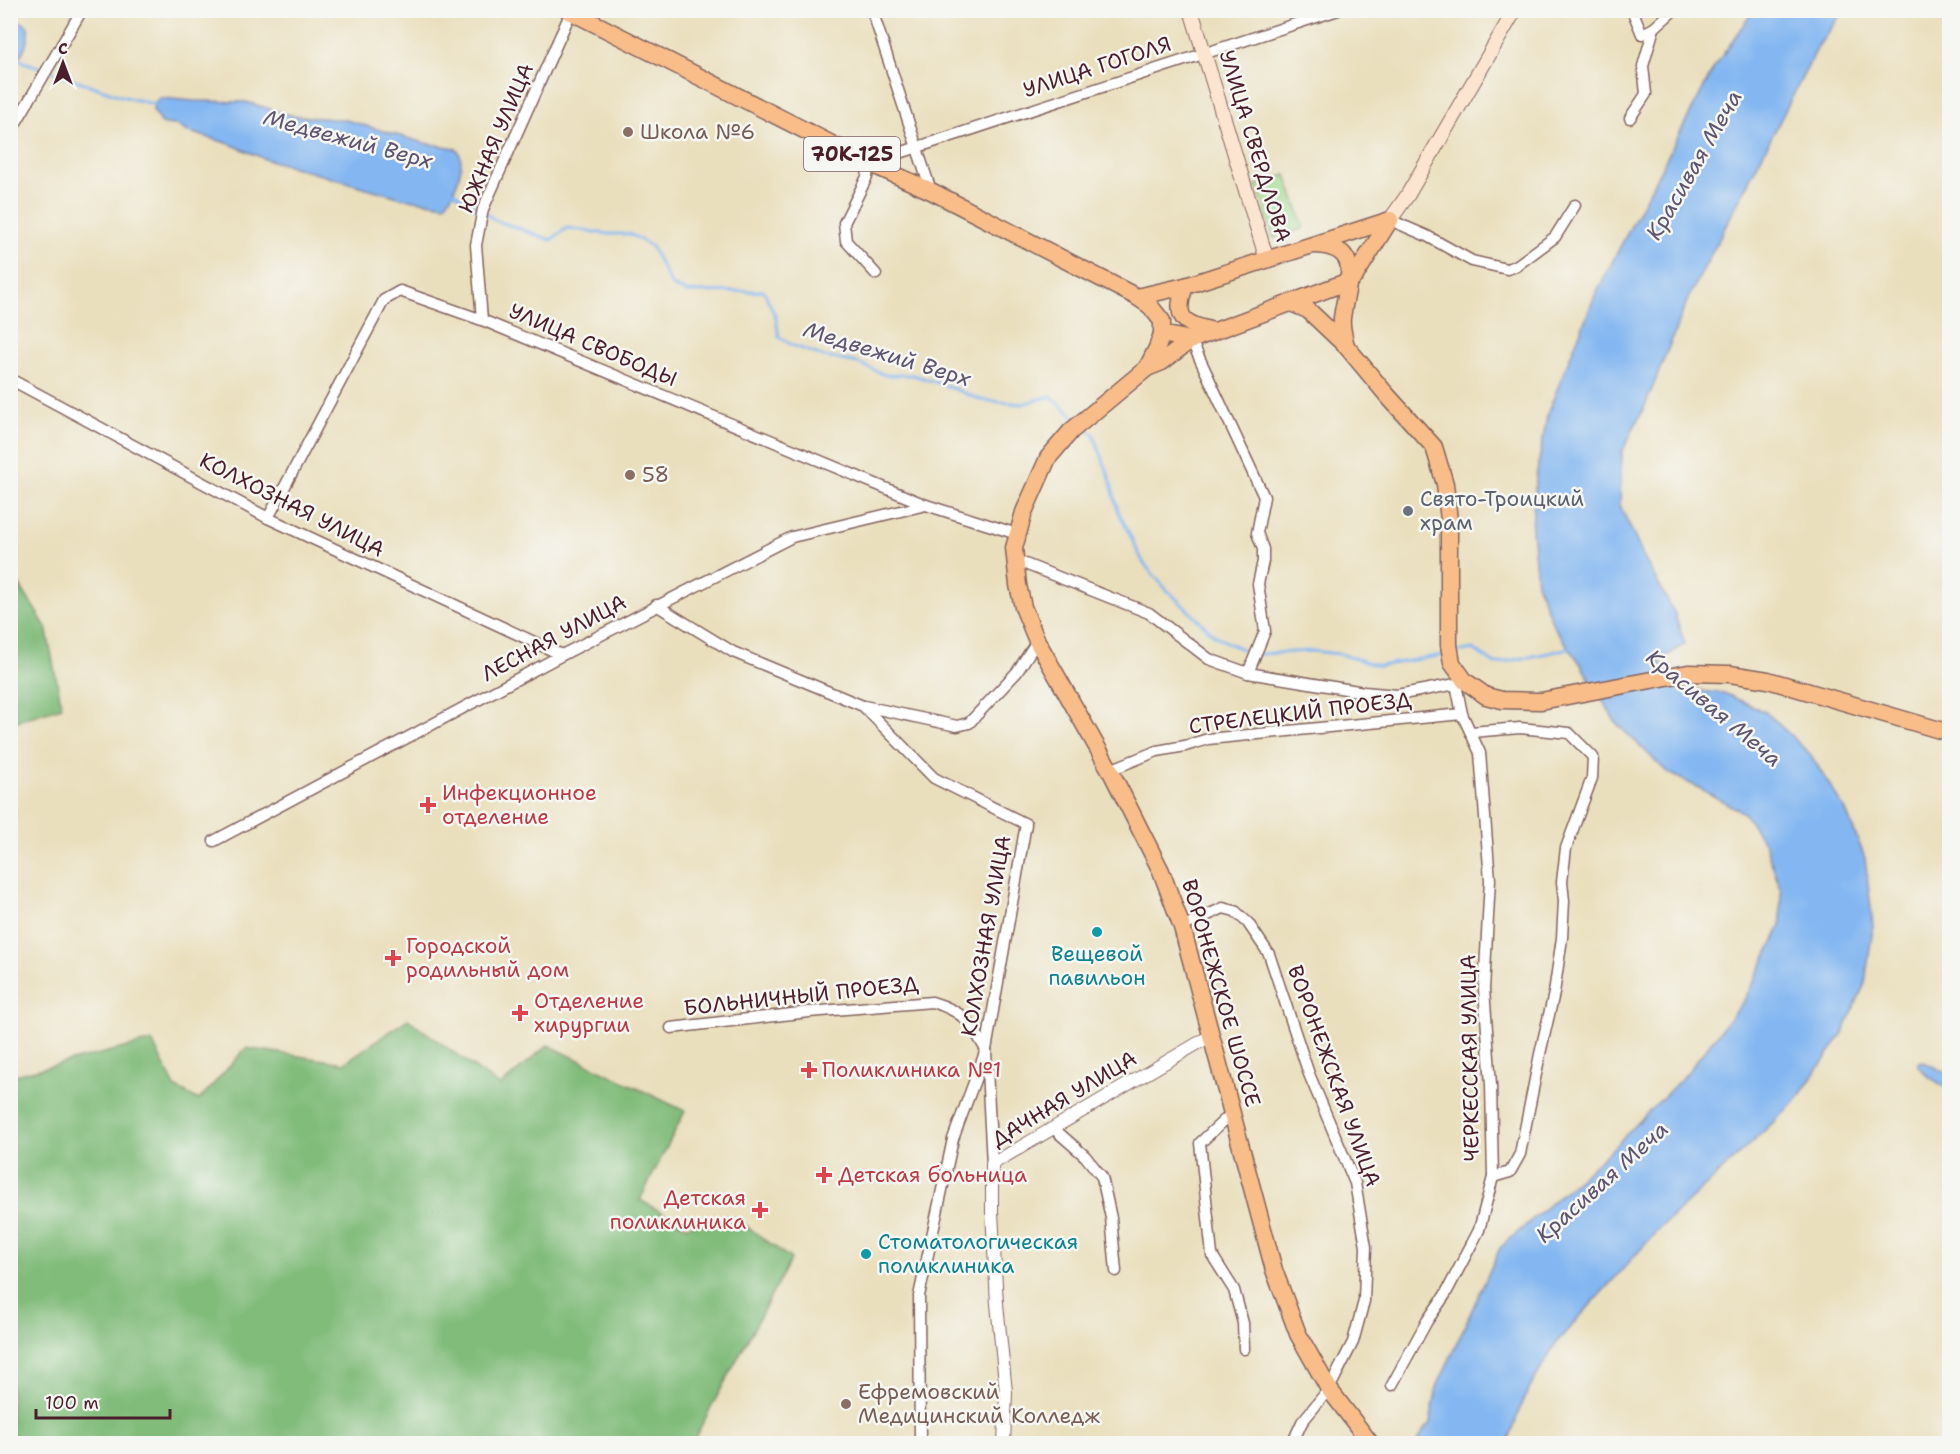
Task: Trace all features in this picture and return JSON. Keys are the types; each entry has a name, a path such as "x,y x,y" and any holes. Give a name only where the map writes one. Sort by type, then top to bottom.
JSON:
{"main road":[{"name":"УЛИЦА СВЕРДЛОВА","path":"1191,10 1267,260"},
{"path":"1146,369 1162,362 1191,340 1349,281 1355,276 1412,187 1515,10"},
{"name":"70К-125","path":"572,11 1137,297"},
{"path":"1137,297 1185,286 1390,220"},
{"path":"1314,245 1327,245 1340,251 1349,263 1349,281 1342,319 1346,346"},
{"path":"1159,315 1172,297 1185,286"},
{"path":"1185,286 1179,311 1182,316 1194,326 1214,331"},
{"path":"1137,297 1159,315 1163,327 1155,353 1146,369"},
{"path":"1292,303 1308,310 1346,346 1434,447 1445,484 1449,520 1449,645 1452,663 1460,682 1486,696 1502,700 1541,701 1688,673 1730,674 1768,680 1950,733"},
{"path":"1162,334 1191,340"},
{"name":"ВОРОНЕЖСКОЕ ШОССЕ","path":"1146,369 1071,431 1048,458 1024,512 1017,534 1014,548 1018,585 1023,607 1036,641 1110,770 1161,871 1182,927 1274,1270 1298,1334 1329,1389 1371,1443"}],"street":[{"path":"10,133 82,10"},
{"path":"872,10 931,191"},
{"name":"УЛИЦА ГОГОЛЯ","path":"869,163 1338,10"},
{"path":"1630,10 1642,34 1654,28 1674,10"},
{"name":"ЮЖНАЯ УЛИЦА","path":"482,320 476,245 483,209 572,11"},
{"path":"1630,118 1646,94 1643,66 1654,28"},
{"path":"869,163 867,177 844,223 846,241 876,274"},
{"path":"1390,220 1427,236 1472,261 1507,270 1516,266 1555,237 1575,205"},
{"name":"УЛИЦА СВОБОДЫ","path":"268,518 384,300 400,291 482,320 926,505 1017,534"},
{"path":"1191,340 1264,497 1257,533 1263,549 1258,584 1266,631 1248,673"},
{"name":"КОЛХОЗНАЯ УЛИЦА","path":"10,379 268,518 562,655"},
{"name":"ЛЕСНАЯ УЛИЦА","path":"214,842 656,605 792,537 926,505"},
{"path":"1015,560 1149,613 1209,659 1248,673 1364,692 1396,694 1460,682"},
{"name":"КОЛХОЗНАЯ УЛИЦА","path":"656,605 733,651 864,706 934,778 1026,824 986,1050 992,1164"},
{"path":"864,706 957,726 969,723 1017,672 1036,641"},
{"name":"ЧЕРКЕССКАЯ УЛИЦА","path":"1392,1385 1427,1322 1445,1295 1479,1230 1492,1177 1491,1085 1484,989 1490,880 1480,753 1462,714 1460,682"},
{"name":"СТРЕЛЕЦКИЙ ПРОЕЗД","path":"1110,770 1157,751 1208,739 1462,714"},
{"path":"1471,732 1520,728 1569,733 1593,757 1593,778 1566,848 1562,882 1564,901 1562,938 1554,993 1520,1154 1510,1172 1492,1177"},
{"name":"ВОРОНЕЖСКАЯ УЛИЦА","path":"1182,927 1223,908 1235,911 1248,922 1269,954 1309,1074 1355,1183 1366,1247 1364,1301 1353,1342 1329,1389"},
{"name":"БОЛЬНИЧНЫЙ ПРОЕЗД","path":"671,1028 809,1012 932,1002 951,1008 971,1024 986,1050"},
{"name":"ДАЧНАЯ УЛИЦА","path":"1004,1443 1006,1392 997,1304 992,1164 1212,1035"},
{"path":"920,1443 919,1296 953,1139 986,1050"},
{"path":"1233,1112 1200,1143 1212,1255 1234,1290 1243,1323 1244,1349"},
{"path":"1053,1128 1085,1156 1102,1177 1111,1218 1116,1271"},
{"path":"1292,1443 1302,1422 1329,1389"}],"green space":[{"path":"1286,175 1304,228 1274,238 1256,185"},
{"path":"10,570 46,627 62,707 11,723"},
{"path":"408,1019 500,1086 548,1045 685,1111 640,1200 686,1226 735,1218 791,1259 692,1443 11,1443 11,1057 15,1075 152,1041 175,1087 199,1100 246,1048 344,1063"}],"water":[{"name":"Красивая Меча","path":"1753,11 1843,11 1819,45 1688,299 1648,399 1622,452 1620,505 1645,560 1674,612 1685,644 1659,661 1685,690 1724,693 1767,713 1810,754 1846,811 1865,858 1873,927 1865,983 1843,1033 1795,1102 1659,1229 1556,1343 1522,1402 1508,1443 1415,1444 1430,1423 1437,1387 1500,1248 1610,1151 1687,1073 1745,999 1781,926 1781,891 1765,844 1744,813 1667,772 1616,723 1580,663 1554,627 1537,583 1532,528 1536,477 1548,412 1596,293 1715,66"},
{"path":"11,20 22,22 28,27 28,39 11,68"},
{"path":"160,98 246,102 294,116 346,120 424,143 455,148 461,158 458,180 445,205 402,198 265,159 230,144 186,131 176,125 164,124 160,122 153,110 154,104"},
{"path":"1921,1061 1949,1074 1949,1090 1918,1066"}],"waterway":[{"name":"Медвежий Верх","path":"10,57 121,96 157,105"},
{"name":"Медвежий Верх","path":"451,190 480,210"},
{"name":"Медвежий Верх","path":"485,213 495,220 551,240 567,228 608,234 630,234 651,246 672,286 687,292 764,291 776,318 779,337 794,346 825,357 858,363 885,375 913,375 981,400 1022,404 1051,396 1078,420"},
{"name":"Медвежий Верх","path":"1085,426 1094,435 1110,479 1118,511 1144,564 1166,589 1214,635 1252,653"},
{"name":"Медвежий Верх","path":"1456,652 1473,649 1495,664 1572,647"},
{"name":"Медвежий Верх","path":"1258,654 1312,651 1340,654 1379,666 1444,655"}],"place":[{"name":"Школа №6","path":"628,132"},
{"name":"58","path":"630,475"},
{"name":"Свято-Троицкий храм","path":"1408,511"},
{"name":"Инфекционное отделение","path":"428,805"},
{"name":"Вещевой павильон","path":"1097,932"},
{"name":"Городской родильный дом","path":"393,958"},
{"name":"Отделение хирургии","path":"520,1013"},
{"name":"Поликлиника №1","path":"809,1070"},
{"name":"Детская больница","path":"824,1175"},
{"name":"Детская поликлиника","path":"760,1210"},
{"name":"Стоматологическая поликлиника","path":"866,1254"},
{"name":"Ефремовский Медицинский Колледж","path":"846,1404"}]}
